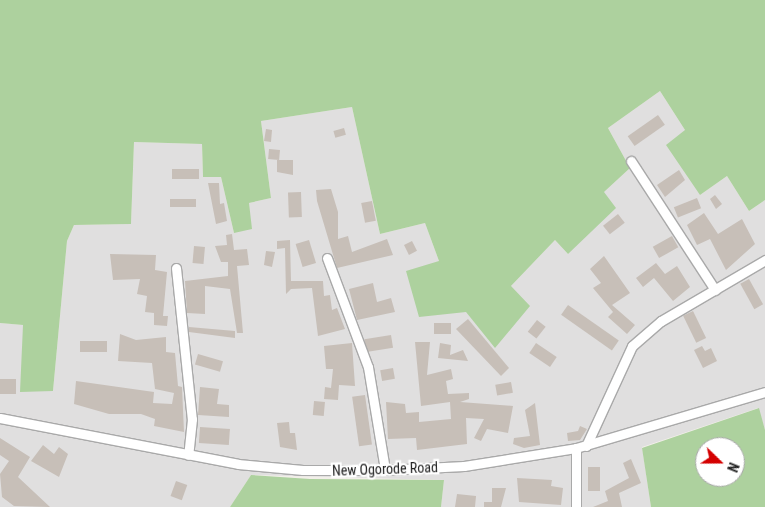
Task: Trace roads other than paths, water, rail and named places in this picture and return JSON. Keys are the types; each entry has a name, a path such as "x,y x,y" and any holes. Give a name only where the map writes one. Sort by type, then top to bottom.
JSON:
{"street":[{"path":"632,161 715,290"},
{"path":"327,258 368,367 385,470"},
{"path":"586,446 632,346 662,321 765,260"},
{"path":"176,268 192,418 188,455"},
{"name":"New Ogorode Road","path":"0,418 188,455 303,470 385,470 464,466 586,446 765,392"},
{"path":"576,448 576,507"}]}
